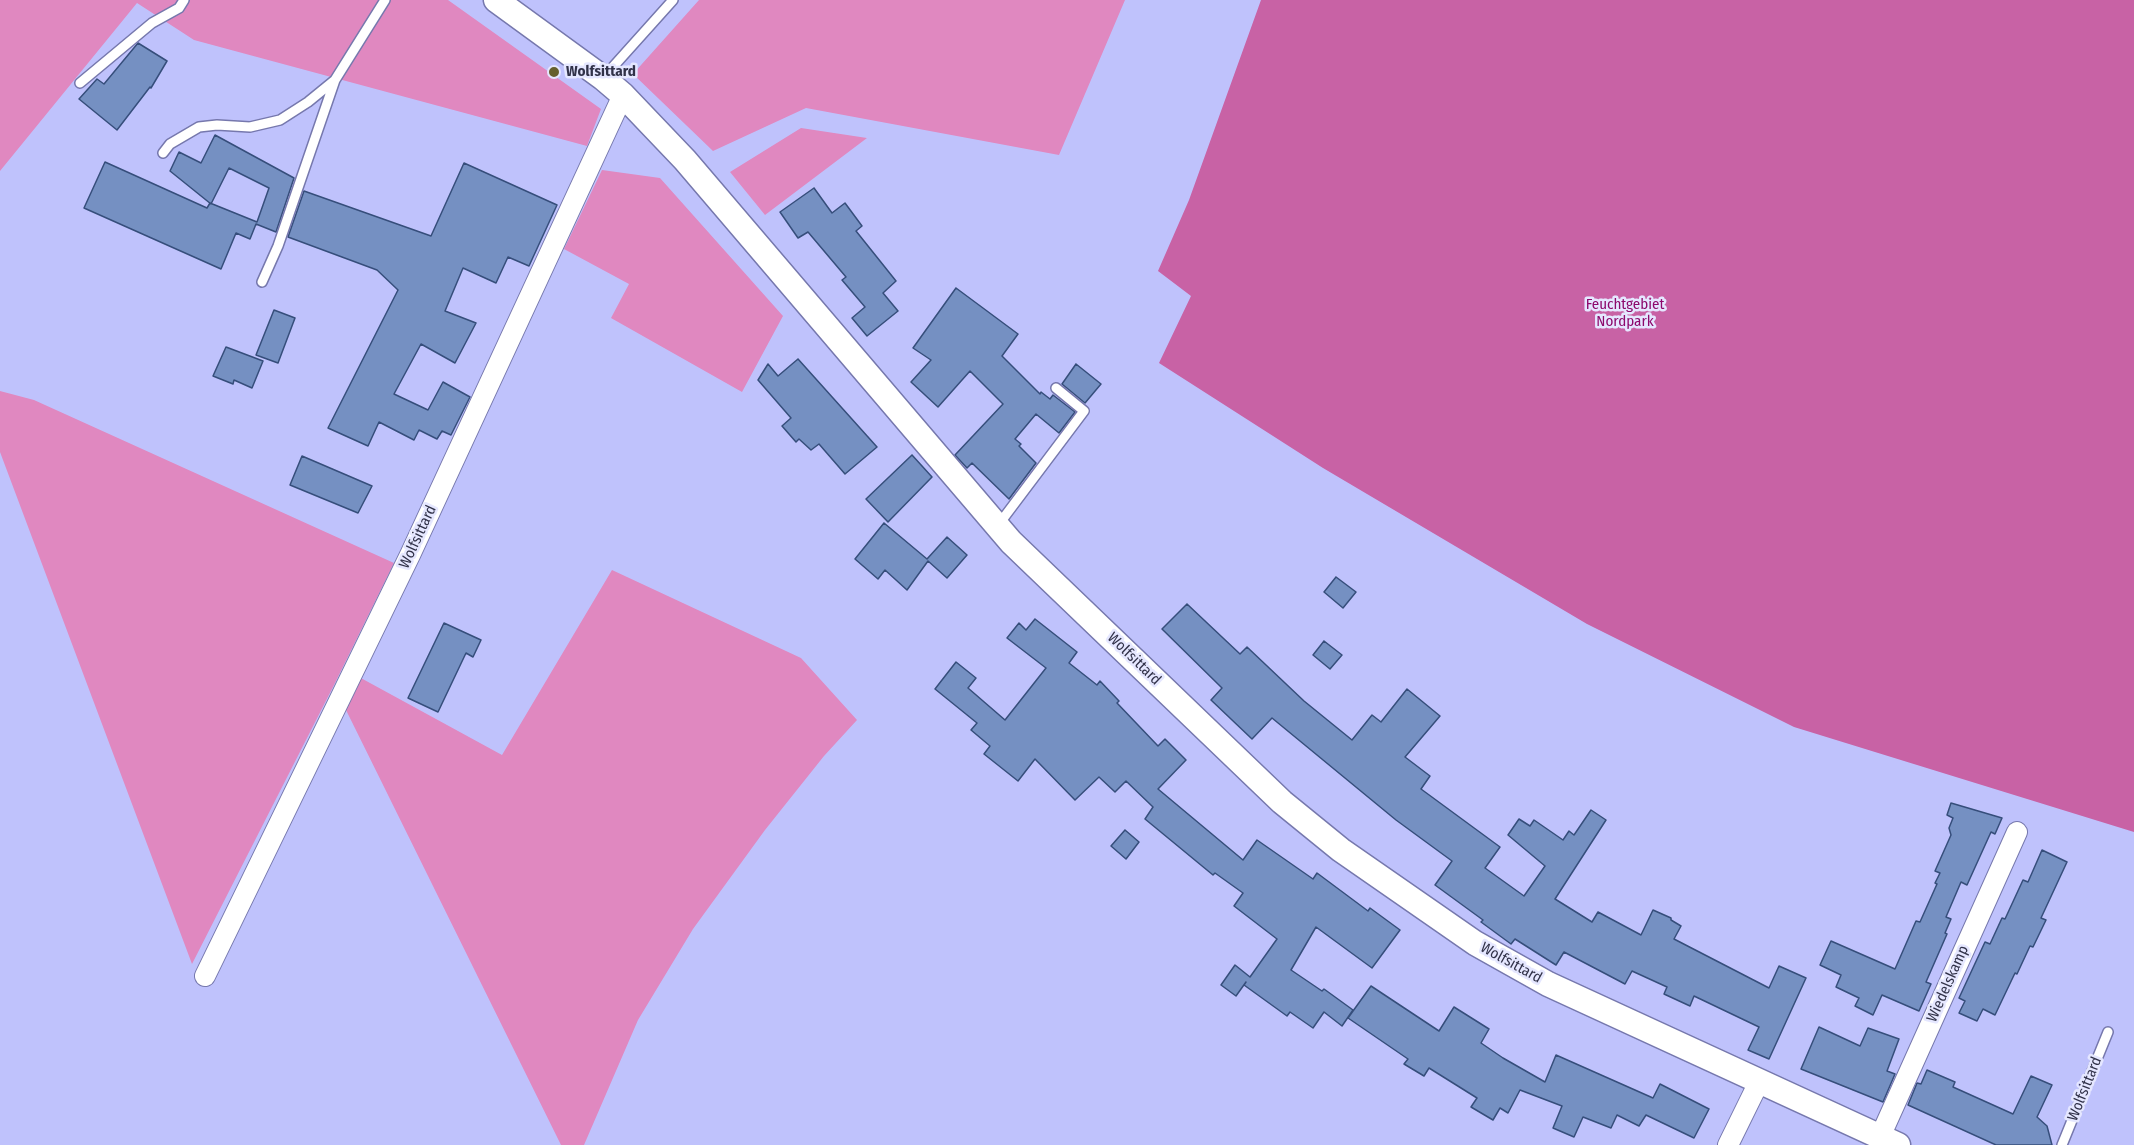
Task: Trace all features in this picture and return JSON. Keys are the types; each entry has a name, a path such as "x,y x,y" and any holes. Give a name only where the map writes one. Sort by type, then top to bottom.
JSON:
{"street":[{"name":"Wolfsittard","path":"496,0 623,95 685,160 1011,542 1282,802 1341,850 1475,943 1548,984 1889,1141"},
{"name":"Wolfsittard","path":"205,975 410,555 623,95"},
{"name":"Wiedelskamp","path":"1889,1141 2017,832"},
{"path":"1728,1145 1759,1082"}],"lane":[{"path":"80,83 152,23 179,8 184,0"},
{"path":"262,282 278,246 334,81 385,0"},
{"path":"603,78 673,0"},
{"path":"164,153 170,144 199,127 217,125 250,127 280,120 308,102 334,81"},
{"path":"998,526 1084,411 1056,388"},
{"name":"Wolfsittard","path":"2062,1145 2108,1032"}],"shaded area":[{"path":"0,0 448,0 601,109 587,146 194,40 137,3 0,171"},
{"path":"699,0 1125,0 1059,155 806,108 713,151 633,74"},
{"path":"801,128 867,138 765,215 730,172"},
{"path":"602,170 660,178 783,316 742,392 611,318 629,284 564,249"},
{"path":"0,391 34,400 394,563 192,964 0,452"},
{"path":"612,570 801,658 857,720 824,756 765,830 693,929 638,1020 584,1145 561,1145 345,708 359,677 502,755"}],"green space":[{"name":"Feuchtgebiet Nordpark","path":"1261,0 2134,0 2134,832 1794,727 1587,624 1323,468 1159,363 1191,296 1158,271 1189,200"}],"building":[{"path":"138,43 167,61 151,88 117,130 79,99 97,79 104,84"},
{"path":"215,135 294,178 276,232 256,224 250,239 236,233 221,269 84,208 105,162 207,208 210,203 170,171 179,152 201,163","holes":["229,168 269,188 257,222 211,204"]},
{"path":"464,163 557,205 529,266 508,257 496,283 463,268 445,311 476,323 455,363 421,344 394,394 428,410 443,382 470,397 451,435 442,431 437,439 419,430 414,440 379,422 368,446 328,428 398,290 377,270 288,237 304,191 431,236"},
{"path":"814,188 832,213 845,203 862,226 856,231 896,281 883,293 898,311 867,336 852,318 865,307 842,280 846,277 808,232 798,238 780,212"},
{"path":"956,288 1018,334 1002,356 1040,394 1041,392 1050,399 1053,395 1075,412 1059,433 1036,414 1015,439 1036,463 1009,499 972,463 967,468 955,455 1003,404 970,371 938,407 911,382 931,360 913,348"},
{"path":"274,310 295,318 278,363 256,355"},
{"path":"226,347 263,361 252,388 234,380 233,384 213,376"},
{"path":"798,359 877,447 845,474 819,444 811,450 799,439 796,442 782,426 791,418 758,380 768,364 778,376"},
{"path":"1076,364 1101,384 1085,403 1062,384"},
{"path":"912,455 932,477 888,522 866,499"},
{"path":"302,456 372,486 358,513 290,485"},
{"path":"884,523 927,559 947,537 967,555 947,578 928,561 907,590 885,570 878,579 855,559"},
{"path":"1336,577 1356,592 1343,608 1324,592"},
{"path":"1187,604 1240,654 1247,647 1304,701 1352,740 1372,715 1381,722 1407,689 1440,716 1405,757 1430,776 1421,789 1500,847 1485,868 1524,896 1545,866 1508,835 1519,819 1530,826 1534,820 1563,840 1569,831 1574,835 1591,810 1606,820 1555,899 1592,922 1598,912 1641,935 1653,910 1671,918 1681,926 1674,939 1769,988 1779,966 1806,978 1769,1059 1748,1050 1759,1027 1694,996 1690,1006 1664,994 1667,987 1632,971 1625,984 1564,952 1556,965 1515,939 1511,944 1481,922 1483,920 1435,885 1452,861 1396,820 1272,718 1252,739 1211,700 1222,688 1162,629"},
{"path":"1035,619 1077,652 1069,663 1097,685 1100,681 1119,701 1117,703 1158,746 1165,739 1186,760 1158,789 1243,860 1257,840 1313,879 1317,873 1368,911 1370,908 1400,930 1372,968 1316,927 1291,970 1322,991 1324,989 1353,1010 1342,1026 1324,1012 1313,1028 1290,1012 1287,1016 1244,985 1246,982 1236,996 1221,985 1235,965 1250,977 1277,939 1234,906 1243,893 1215,873 1213,875 1145,819 1153,807 1126,781 1115,792 1099,777 1075,800 1035,759 1018,781 984,754 990,746 971,730 977,723 935,689 956,662 976,678 968,688 1005,720 1046,668 1007,638 1019,623 1026,630"},
{"path":"444,623 481,640 473,657 466,653 438,712 408,698"},
{"path":"1324,641 1342,655 1330,669 1313,655"},
{"path":"1951,803 2002,818 1995,834 1991,832 1967,885 1961,882 1946,917 1951,919 1945,933 1947,934 1926,982 1931,984 1919,1011 1882,995 1873,1015 1855,1006 1859,998 1836,987 1841,975 1820,965 1831,941 1895,969 1916,921 1920,922 1937,884 1935,883 1940,873 1935,871 1951,835 1949,828 1953,818 1947,815"},
{"path":"1125,830 1139,842 1126,859 1111,846"},
{"path":"2042,850 2067,862 2041,918 2046,920 2033,947 2030,946 2017,974 2015,973 1995,1015 1983,1009 1977,1021 1959,1013 1965,1001 1959,998 1985,942 1990,944 2002,918 2005,919 2023,880 2028,882"},
{"path":"1371,986 1439,1031 1454,1007 1489,1029 1481,1043 1545,1082 1556,1055 1653,1098 1660,1084 1709,1109 1694,1138 1646,1115 1639,1126 1617,1115 1611,1128 1583,1117 1574,1137 1553,1128 1562,1106 1520,1090 1508,1113 1500,1108 1493,1120 1471,1107 1477,1098 1429,1068 1424,1076 1404,1064 1408,1059 1348,1018"},
{"path":"1819,1027 1860,1046 1868,1028 1899,1039 1887,1071 1895,1074 1883,1102 1801,1069"},
{"path":"1927,1070 1955,1082 1953,1087 2013,1114 2031,1076 2052,1085 2037,1117 2047,1126 2052,1145 1996,1145 1908,1105 1917,1083 1921,1084"}],"place":[{"name":"Wolfsittard","path":"554,72"}]}
